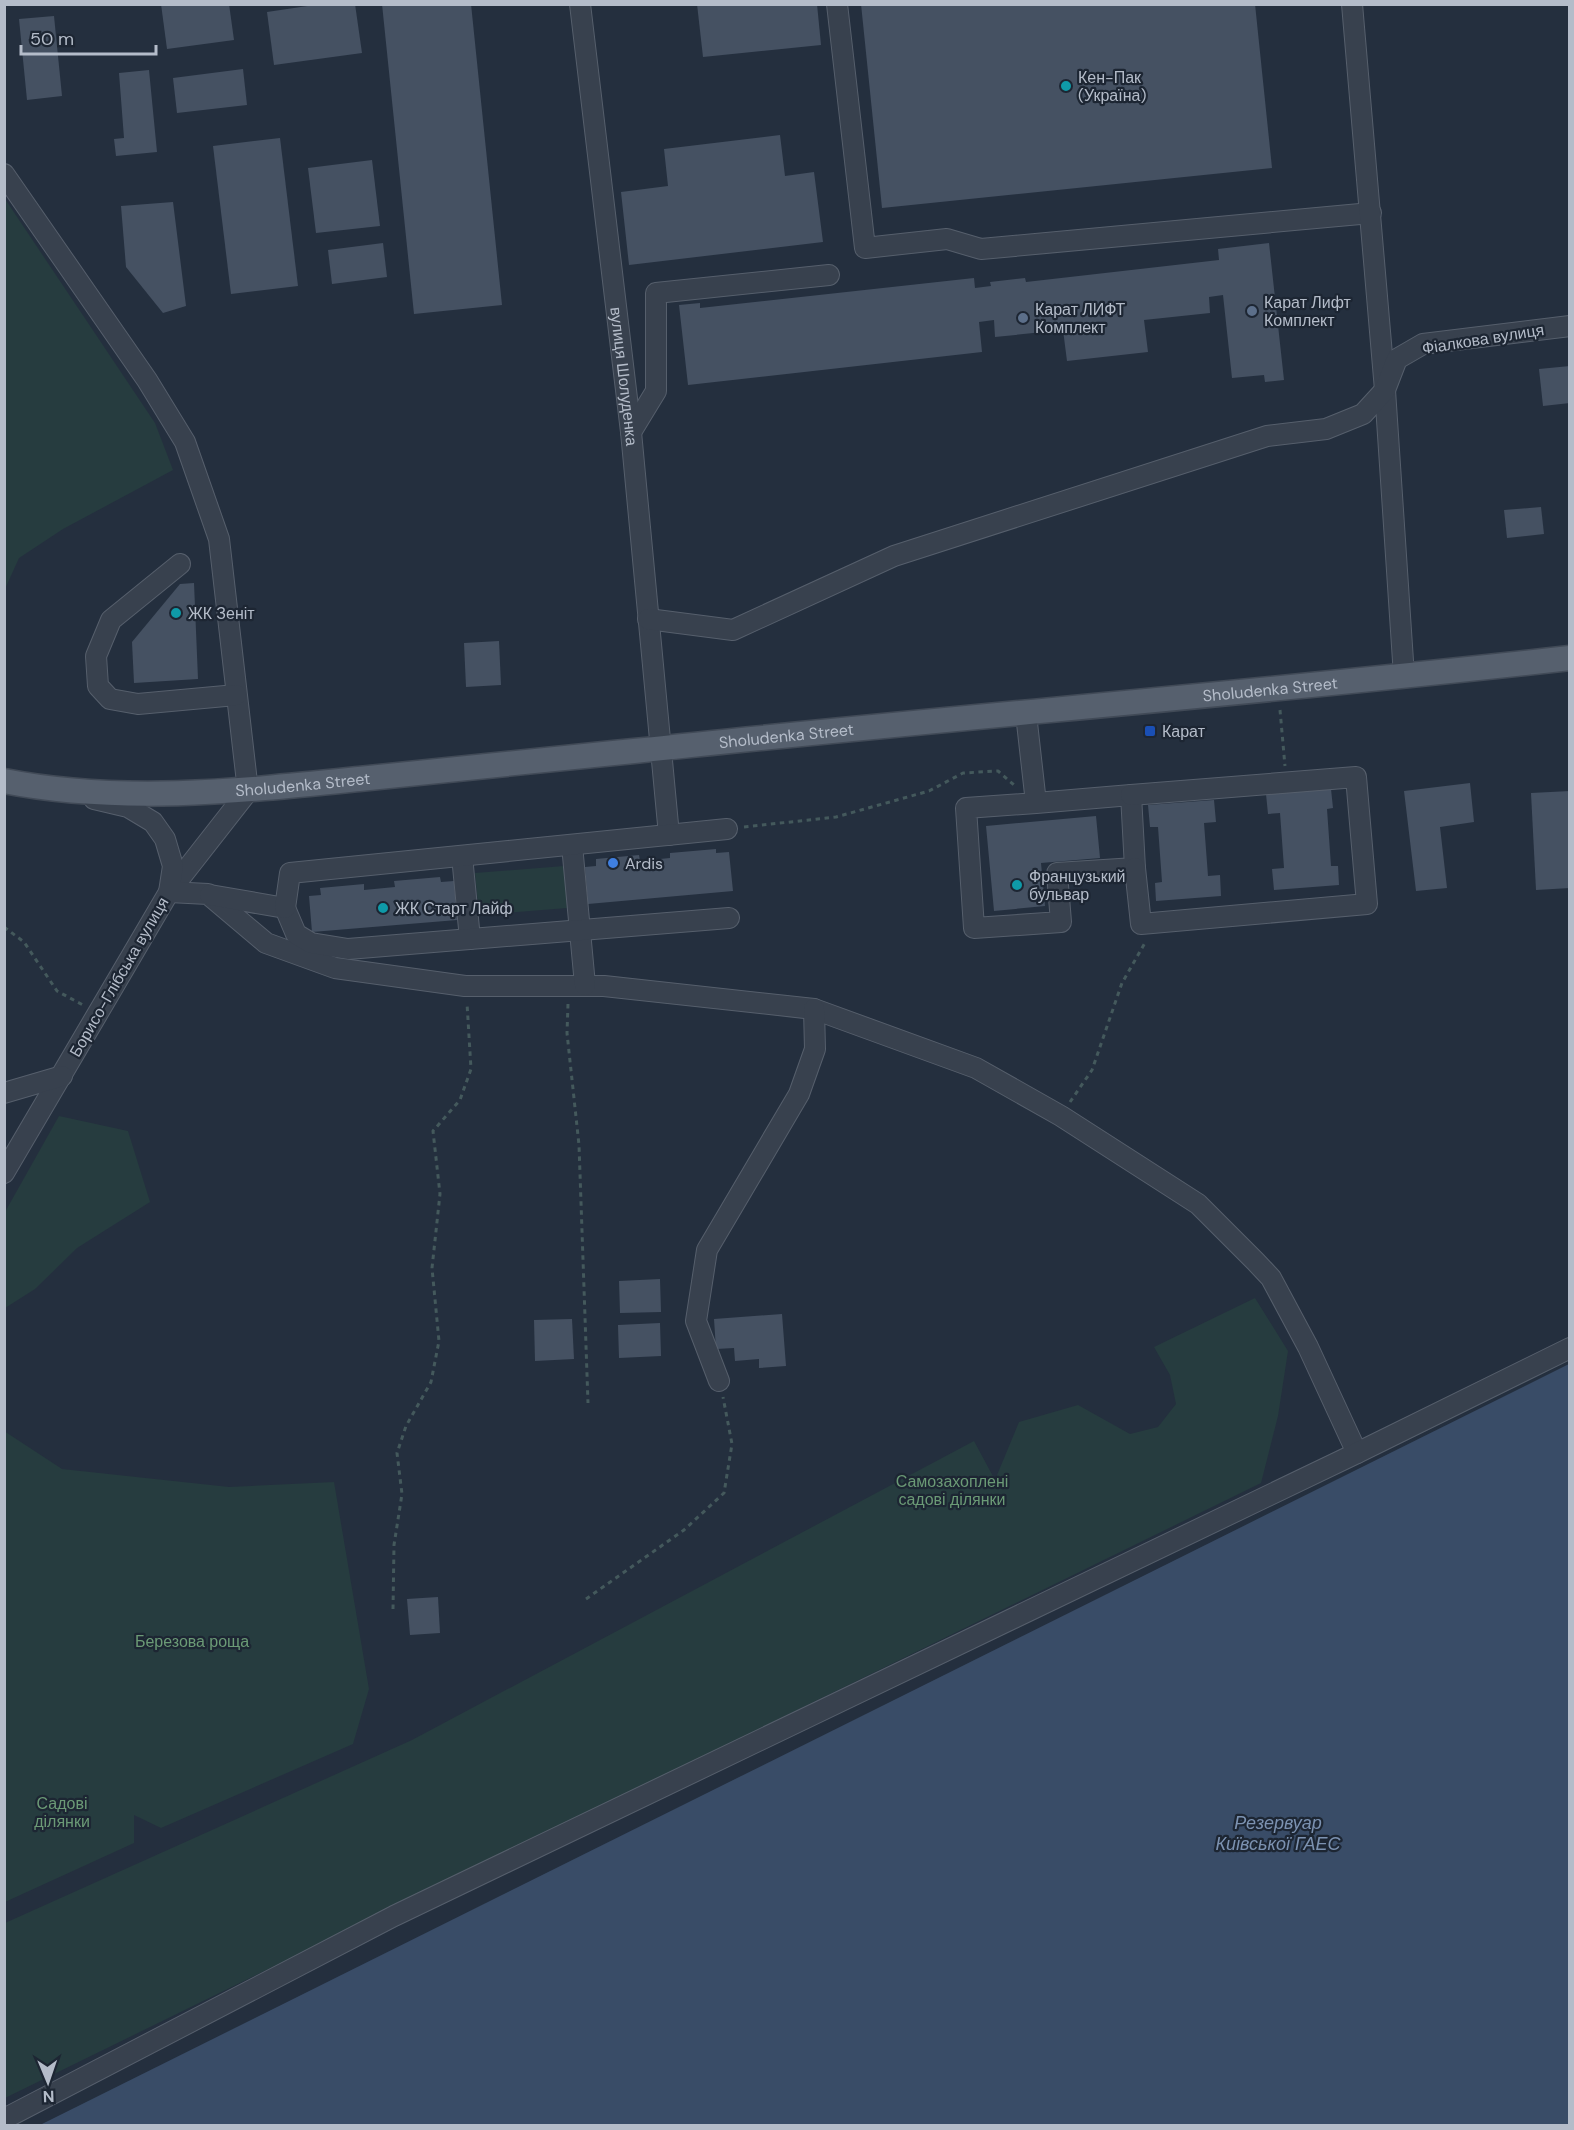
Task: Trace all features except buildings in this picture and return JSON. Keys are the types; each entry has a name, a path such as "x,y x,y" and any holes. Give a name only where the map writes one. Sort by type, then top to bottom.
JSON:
{"main road":[{"name":"Sholudenka Street","path":"4,781 47,789 114,794 248,790 1278,689 1569,658"}],"street":[{"name":"вулиця Шолуденка","path":"580,4 631,432 669,835"},
{"path":"837,4 866,248 947,239 981,249 1371,213"},
{"path":"1352,4 1385,390 1404,676"},
{"path":"4,174 147,380 185,442 219,540 248,790"},
{"path":"631,432 656,391 656,293 830,275"},
{"name":"Фіалкова вулиця","path":"1385,390 1397,359 1424,344 1569,326"},
{"path":"648,619 733,630 894,556 1267,436 1326,429 1363,414 1385,390"},
{"path":"180,564 111,620 96,656 98,686 110,699 138,704 236,695"},
{"path":"1026,714 1035,803"},
{"path":"1131,795 1141,924 1367,904 1356,777 966,808 974,928 1060,922 1057,873 1135,868"},
{"path":"47,789 128,807 153,822 165,839 173,866 169,892 208,894 285,908"},
{"name":"Борисо-Глібська вулиця","path":"4,1173 169,892 248,790"},
{"path":"727,829 290,873 285,908 296,934 311,943 348,949 729,918"},
{"path":"572,844 580,930 577,985"},
{"path":"462,856 470,939"},
{"path":"208,894 266,943 335,968 465,986 604,986 814,1009 976,1068 1061,1116 1198,1204 1272,1278 1308,1347 1357,1453"},
{"path":"719,1381 696,1321 707,1250 800,1094 815,1049 814,1009"},
{"path":"4,1093 62,1076"},
{"path":"4,2119 393,1916 1357,1453 1569,1348"}],"path":[{"path":"1278,689 1286,783"},
{"path":"727,829 836,817 929,790 963,773 998,771 1035,803"},
{"path":"1061,1116 1092,1070 1122,983 1157,923"},
{"path":"4,927 24,942 57,991 98,1013"},
{"path":"577,985 567,1033 579,1145 588,1403"},
{"path":"393,1609 394,1545 402,1494 397,1453 406,1426 430,1382 439,1341 432,1268 440,1194 433,1131 460,1100 471,1069 465,986"},
{"path":"586,1599 684,1530 724,1494 732,1444 719,1381"}],"green space":[{"path":"5,199 155,423 173,470 63,529 19,558 5,589"},
{"path":"564,866 567,908 479,915 475,873"},
{"path":"59,1116 128,1131 150,1202 77,1248 35,1289 5,1308 5,1212"},
{"name":"Самозахоплені садові ділянки","path":"1255,1298 1288,1351 1278,1416 1261,1483 5,2098 5,1923 412,1740 974,1441 995,1480 1019,1422 1078,1405 1130,1434 1158,1427 1176,1404 1170,1375 1154,1347"},
{"name":"Березова роща","path":"4,1431 62,1469 229,1487 334,1482 369,1689 353,1744 161,1828 134,1815 134,1843 5,1902"}],"water":[{"name":"Резервуар Київської ГАЕС","path":"1569,1364 1569,2125 40,2125"}],"place":[{"name":"Кен-Пак (Україна)","path":"1066,86"},
{"name":"Карат Лифт Комплект","path":"1252,311"},
{"name":"Карат ЛИФТ Комплект","path":"1023,318"},
{"name":"ЖК Зеніт","path":"176,613"},
{"name":"Карат","path":"1150,731"},
{"name":"Ardis","path":"613,863"},
{"name":"Французький бульвар","path":"1017,885"},
{"name":"ЖК Старт Лайф","path":"383,908"}],"park label":[{"name":"Садові ділянки","path":"62,1812"}]}
